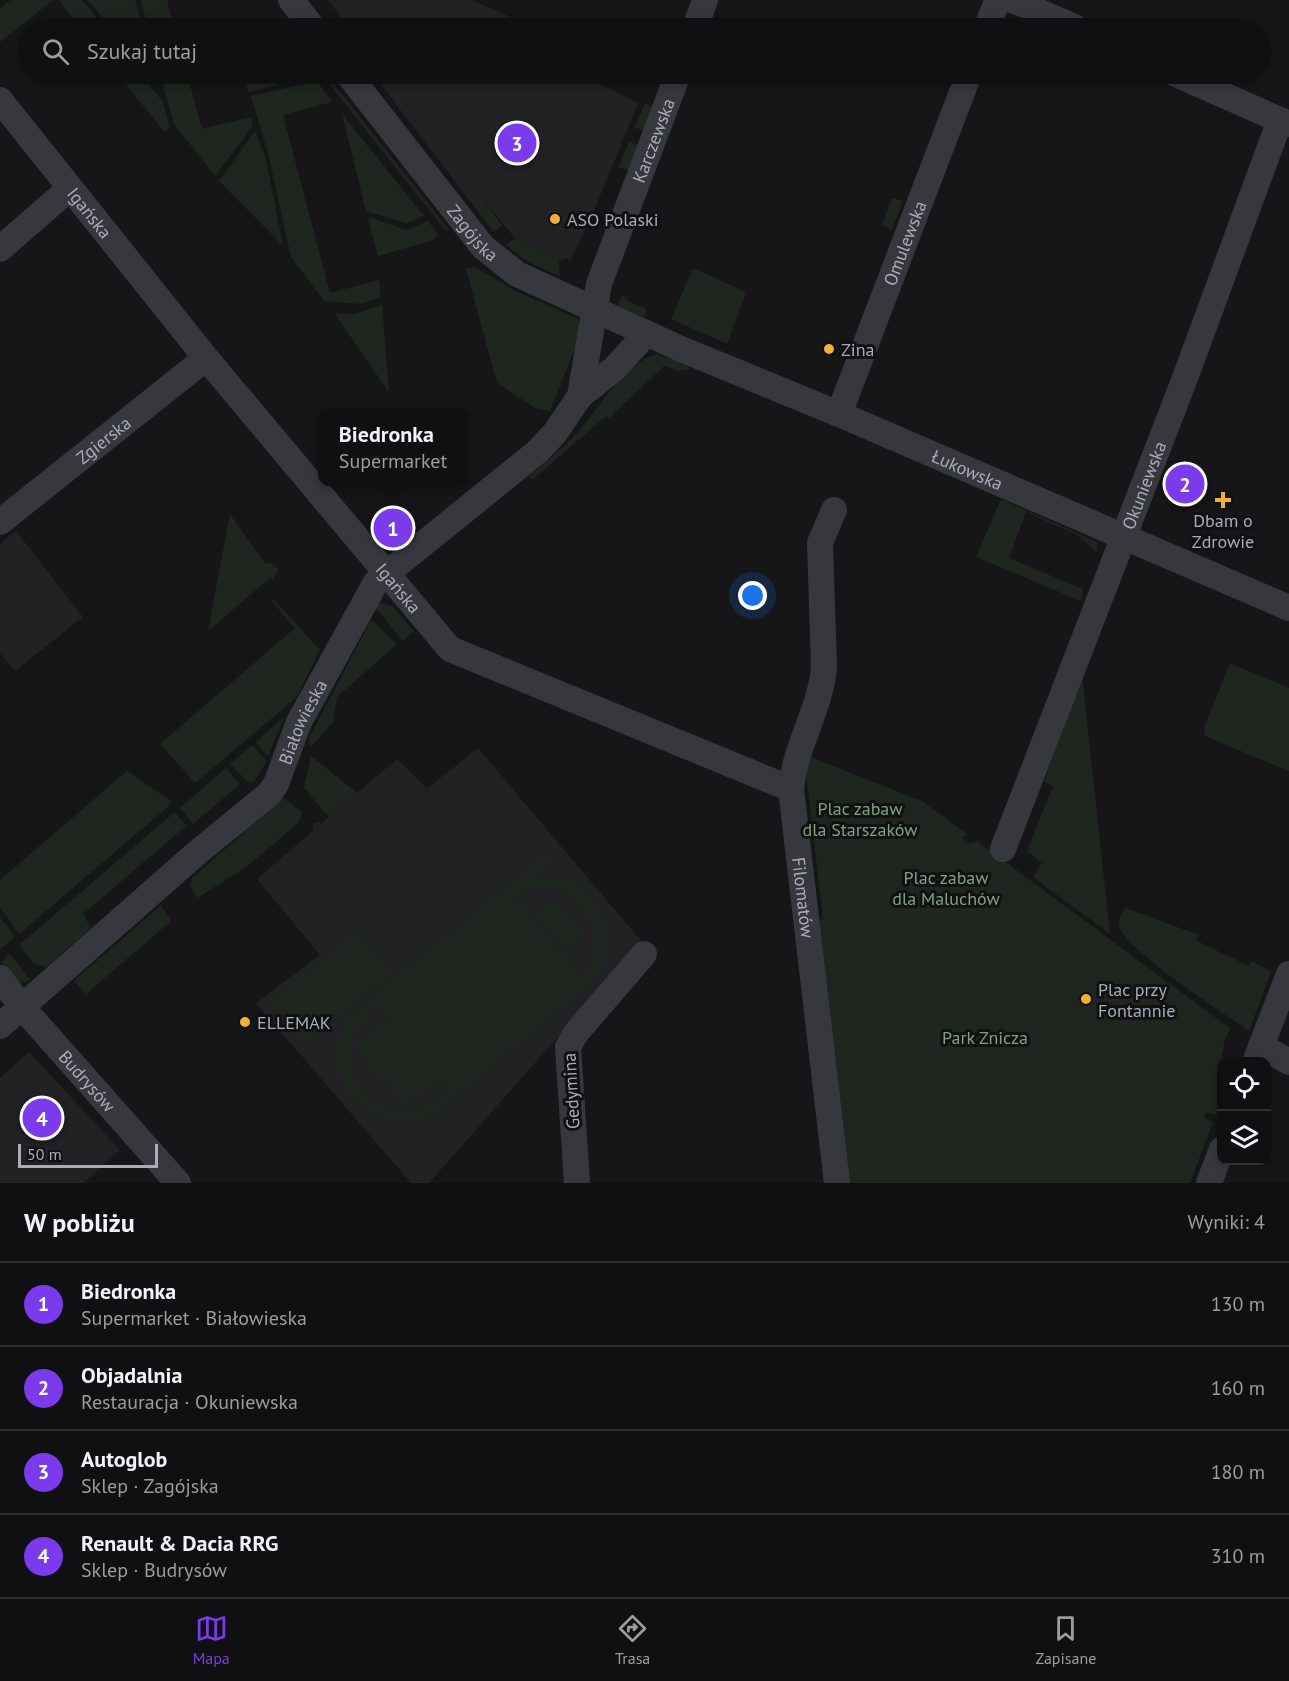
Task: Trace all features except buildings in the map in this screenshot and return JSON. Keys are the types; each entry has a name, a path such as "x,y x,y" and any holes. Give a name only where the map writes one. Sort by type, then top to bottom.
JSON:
{"street":[{"path":"291,0 305,18"},
{"path":"699,18 705,0"},
{"path":"990,18 998,0"},
{"path":"1013,0 1054,18"},
{"name":"Zagójska","path":"355,84 483,247 517,274 646,334"},
{"name":"Karczewska","path":"594,310 599,284 674,84"},
{"name":"Omulewska","path":"839,414 965,84"},
{"path":"1199,84 1285,122"},
{"name":"Igańska","path":"0,100 206,358 386,572 438,639 465,657 791,789"},
{"name":"Okuniewska","path":"1003,849 1122,536 1285,122"},
{"path":"0,249 70,188"},
{"name":"Białowieska","path":"580,396 594,310"},
{"name":"Białowieska","path":"0,1026 198,852 269,794 276,784 304,712 369,592 386,572 537,452 555,433 580,396 615,368 646,334"},
{"name":"Łukowska","path":"646,334 839,414 1289,608"},
{"name":"Zgierska","path":"0,522 206,358"},
{"name":"Filomatów","path":"834,510 820,543 824,668 822,686 793,770 791,789 837,1183"},
{"name":"Gedymina","path":"577,1183 568,1047 576,1033 644,954"},
{"path":"1289,975 1258,1054 1289,1062"},
{"name":"Budrysów","path":"0,978 22,1007 178,1183"},
{"path":"1209,1183 1217,1160"}],"shaded area":[{"path":"328,0 471,0 513,18 342,18"},
{"path":"381,84 602,84 638,103 589,223 570,261 566,258 559,261 515,238 479,195 470,201"},
{"path":"16,531 83,617 15,671 0,653 0,544"},
{"path":"478,748 642,942 429,1183 411,1183 256,1003 320,955 257,879 314,830 312,825 318,822 321,824 397,759 427,789"},
{"path":"29,1052 120,1150 83,1183 0,1183 0,1078"}],"green space":[{"path":"11,0 53,0 30,18 18,18 18,28 0,42 0,8"},
{"path":"59,0 82,0 97,18 73,18"},
{"path":"88,0 135,0 140,18 103,18"},
{"path":"141,0 167,0 172,18 146,18"},
{"path":"125,84 148,84 163,102 170,128 164,131"},
{"path":"163,84 190,84 202,129 251,117 253,125 215,176 174,124"},
{"path":"246,84 277,84 277,85 248,92"},
{"path":"304,84 319,84 332,102 283,115 330,293 379,280 381,297 361,304 324,301 291,257 268,153 251,96"},
{"path":"329,84 334,84 449,230 446,231"},
{"path":"645,103 653,108 645,130 634,128"},
{"path":"342,114 424,216 406,223 366,211"},
{"path":"255,131 266,159 283,246 219,181"},
{"path":"629,142 637,145 638,149 630,170 618,167"},
{"path":"479,195 502,225 494,232 470,201"},
{"path":"892,198 903,201 892,230 882,225"},
{"path":"372,218 406,230 428,221 438,235 433,240 378,256 368,219"},
{"path":"515,238 559,261 560,276 518,255 506,245"},
{"path":"474,267 518,292 579,319 580,335 550,411 535,408 497,383 466,269"},
{"path":"693,268 746,292 727,344 671,319"},
{"path":"623,294 626,300 647,309 644,317 621,308 618,302"},
{"path":"382,305 389,392 334,313 355,314"},
{"path":"657,354 687,365 689,369 679,371 664,366 609,418 606,416 532,480 529,476 578,432 624,376 646,358"},
{"path":"1003,500 1097,542 1097,552 1077,535 1026,512 1009,558 1083,589 1081,601 976,557 1000,501"},
{"path":"230,514 265,563 274,564 278,570 273,580 271,577 208,631"},
{"path":"271,600 275,601 320,650 296,698 195,783 160,744 295,628"},
{"path":"378,602 392,606 414,631 403,641 376,608"},
{"path":"371,620 397,644 337,697 333,722 312,746 308,743 310,736"},
{"path":"1230,663 1289,688 1289,771 1205,736 1204,728"},
{"path":"1082,672 1110,934 1033,877 1042,863 1027,851 1053,786 1044,782"},
{"path":"284,717 268,756 256,742"},
{"path":"252,745 267,761 254,782 248,782 230,764"},
{"path":"311,756 357,793 329,817 304,788"},
{"name":"Park Znicza","path":"811,757 922,801 968,835 962,837 970,844 977,841 1231,1029 1226,1036 1221,1057 1217,1057 1217,1112 1216,1115 1206,1112 1204,1118 1213,1122 1190,1183 843,1183 819,920 823,919 806,774"},
{"path":"226,768 240,784 193,824 180,808"},
{"path":"127,771 171,801 170,805 19,934 0,907 0,880"},
{"path":"283,798 302,812 299,822 248,866 197,898 190,887 192,878"},
{"path":"175,812 186,826 83,914 91,928 46,967 34,964 19,945"},
{"path":"545,853 553,862 536,877 556,876 574,882 588,893 598,907 604,925 606,944 604,962 596,980 438,1112 412,1121 387,1119 366,1109 350,1093 340,1073 338,1050 344,1027 361,1005","holes":["534,887 552,889 567,895 580,905 589,917 594,932 595,947 591,963 582,979 513,896","378,1006 388,1018 354,1046 405,1107 439,1079 448,1090 423,1105 399,1109 378,1103 361,1090 351,1071 350,1049 358,1027"]},
{"path":"553,898 586,936 568,952 535,914"},
{"path":"161,905 171,921 86,994 74,981"},
{"path":"1125,908 1199,935 1197,941 1249,966 1252,961 1271,972 1249,1031 1176,981 1138,950 1125,936 1119,925"},
{"path":"0,917 15,937 0,949"},
{"path":"357,930 392,973 306,1044 271,1002"},
{"path":"11,955 31,980 21,983 13,978 1,962"}],"place":[{"name":"Autoglob","path":"517,143"},
{"name":"ASO Polaski","path":"555,219"},
{"name":"Zina","path":"829,349"},
{"name":"Objadalnia","path":"1185,484"},
{"name":"Dbam o Zdrowie","path":"1223,500"},
{"name":"Biedronka","path":"393,528"},
{"name":"Plac przy Fontannie","path":"1086,999"},
{"name":"ELLEMAK","path":"245,1022"},
{"name":"Renault & Dacia RRG","path":"42,1118"}],"park label":[{"name":"Plac zabaw dla Starszaków","path":"860,818"},
{"name":"Plac zabaw dla Maluchów","path":"946,887"}]}
